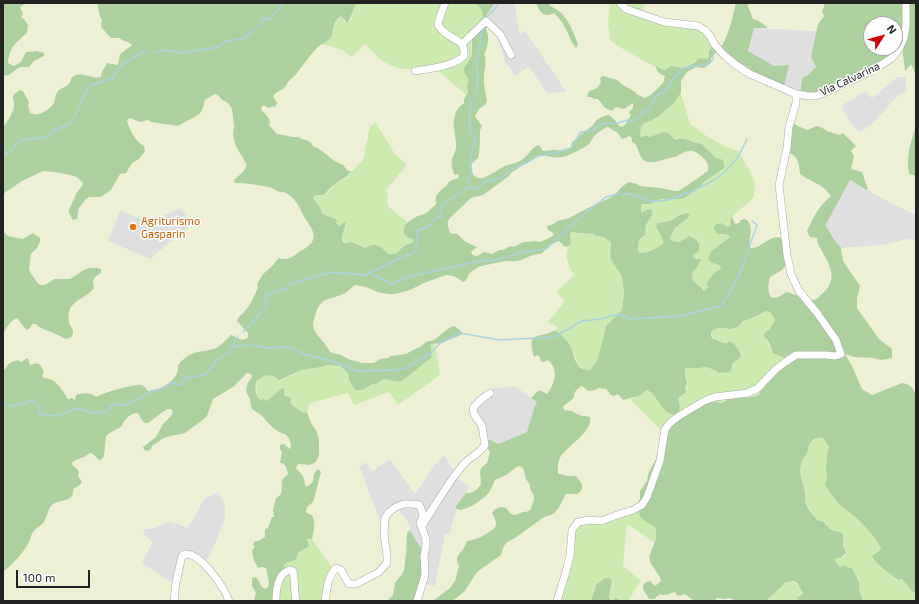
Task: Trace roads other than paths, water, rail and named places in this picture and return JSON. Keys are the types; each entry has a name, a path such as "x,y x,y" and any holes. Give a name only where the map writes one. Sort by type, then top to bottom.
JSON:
{"street":[{"path":"415,71 426,70 454,62 460,60 464,56 462,44 446,33 438,25 445,3"},
{"name":"Via Calvarina","path":"620,3 626,8 664,22 698,26 705,30 724,55 750,74 796,94 809,96 822,94 863,75 892,58 899,49 904,38 906,27 906,3"},
{"path":"462,44 486,21 500,34 511,55"},
{"path":"557,601 570,556 572,530 578,522 590,520 601,521 633,510 642,505 647,497 660,461 665,429 670,423 704,401 715,397 748,393 758,388 775,370 796,355 835,356 840,354 836,340 799,290 791,274 787,255 779,185 787,148 789,127 796,103 796,94"},
{"path":"421,527 452,478 466,462 481,452 485,446 482,426 472,408 482,397 490,393"},
{"path":"325,601 327,586 332,572 336,568 341,570 349,584 356,584 379,572 387,563 384,534 385,518 389,512 404,504 420,505 423,517 420,523 426,539 424,556 425,575 417,601"},
{"path":"174,601 176,582 182,556 189,553 199,559 215,575 229,601"},
{"path":"276,601 281,576 286,571 290,570 293,572 295,580 294,594 296,601"}],"waterway":[{"path":"155,52 167,50 181,53 218,47 226,41 242,39 260,25 263,18 269,20 284,3"},
{"path":"487,19 498,3"},
{"path":"469,187 468,181 472,173 471,156 476,139 470,132 470,109 471,99 475,95 478,80 476,60 483,28"},
{"path":"243,332 267,306 265,301 267,294 287,288 289,284 332,272 367,275 416,252 418,230 429,227 434,219 440,217 442,205 469,187 476,189 484,182 502,178 512,169 538,156 571,148 581,132 594,130 600,124 618,123 627,120 634,121 643,112 648,110 655,97 666,90 682,68 709,64 713,59 713,48"},
{"path":"3,155 10,152 20,140 48,137 55,130 71,124 89,86 113,78 120,66 142,52 148,53"},
{"path":"369,273 393,284 411,276 480,261 496,260 524,252 546,249 585,213 606,197 618,194 628,194 649,201 668,200 695,190 714,180 725,172 738,157 747,139"},
{"path":"251,345 267,348 288,347 307,355 332,361 357,371 394,370 406,368 431,353 439,344 460,333 500,340 554,337 582,321 601,319 618,314 631,319 680,316 721,306 738,278 757,225 752,221"},
{"path":"3,403 15,406 34,400 39,406 39,413 50,416 62,414 76,408 92,413 106,412 113,404 125,405 135,401 151,391 161,389 173,382 178,385 182,384 185,378 205,375 217,360 230,351 238,336"},
{"path":"233,347 247,345"}],"place":[{"name":"Agriturismo Gasparin","path":"133,227"}]}
